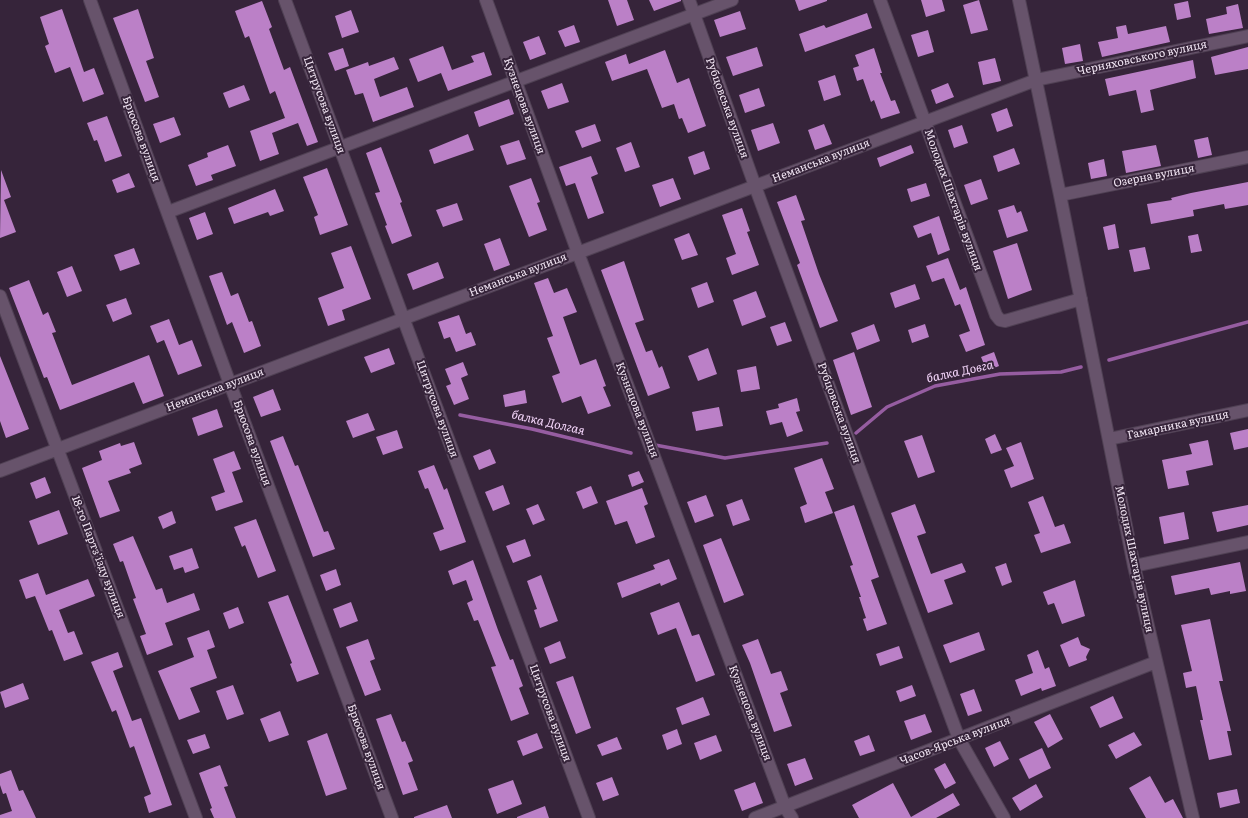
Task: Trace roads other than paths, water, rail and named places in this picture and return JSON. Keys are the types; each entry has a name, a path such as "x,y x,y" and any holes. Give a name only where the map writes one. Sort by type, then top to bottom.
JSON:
{"street":[{"name":"Брюсова вулиця","path":"90,0 230,384 392,818"},
{"name":"Цитрусова вулиця","path":"285,0 589,818"},
{"name":"Кузнецова вулиця","path":"486,0 578,252 785,807 792,818"},
{"name":"Рубцовська вулиця","path":"689,0 755,186 959,739 1004,818"},
{"path":"168,212 732,0"},
{"name":"Молодих Шахтарів вулиця","path":"880,0 996,315 1000,320 1005,321 1081,299"},
{"name":"Молодих Шахтарів вулиця","path":"1019,0 1060,195 1134,566 1193,818"},
{"name":"Черняховського вулиця","path":"1036,80 1248,36"},
{"name":"Неманська вулиця","path":"0,471 1036,80"},
{"name":"Озерна вулиця","path":"1060,195 1248,157"},
{"name":"18-го Партз’їзду вулиця","path":"0,296 196,818"},
{"name":"Гамарника вулиця","path":"1109,439 1248,410"},
{"path":"1134,566 1248,542"},
{"name":"Часов-Ярська вулиця","path":"755,818 1156,662"}],"waterway":[{"name":"балка Довга","path":"1109,360 1248,322"},
{"name":"балка Довга","path":"856,433 887,407 935,386 1000,374 1061,372 1081,367"},
{"name":"балка Долгая","path":"460,415 532,429 631,453"},
{"name":"балка Довга","path":"655,445 725,458 827,443"}]}
